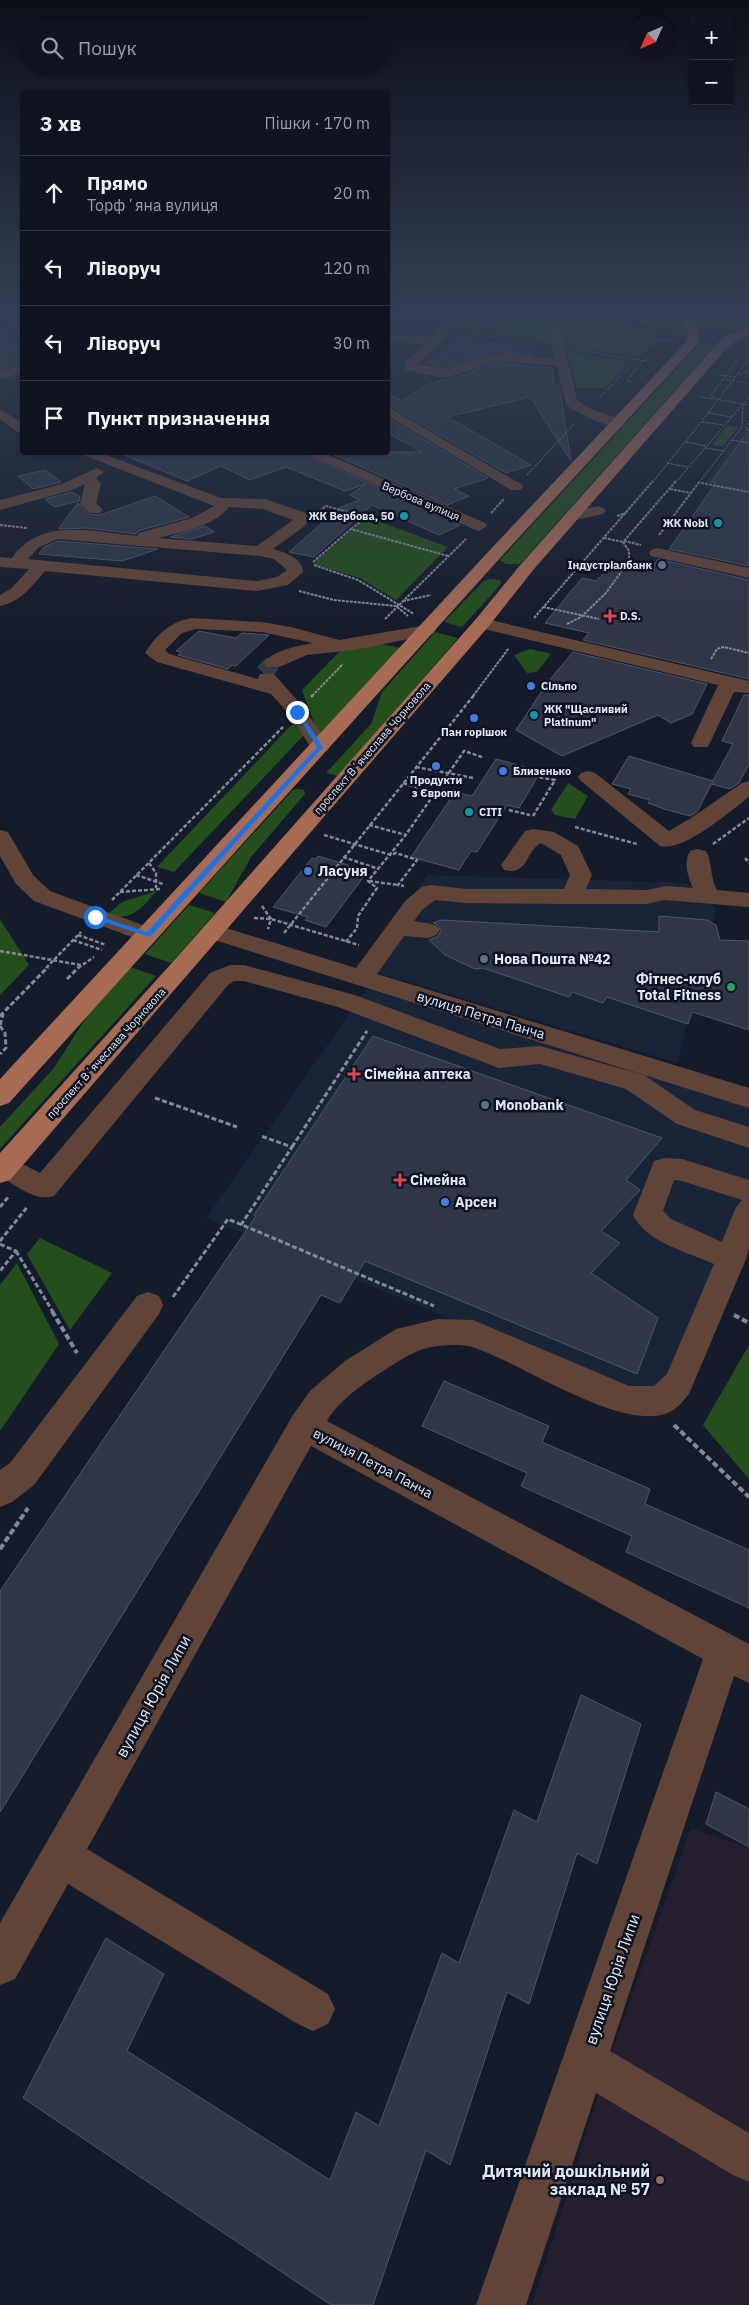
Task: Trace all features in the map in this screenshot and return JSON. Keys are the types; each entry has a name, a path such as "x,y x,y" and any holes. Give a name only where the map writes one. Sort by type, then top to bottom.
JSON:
{"main road":[{"name":"проспект Вʼячеслава Чорновола","path":"2,1169 213,932 316,782 320,747 418,621 475,576 620,421"},
{"name":"проспект Вʼячеслава Чорновола","path":"0,1096 148,935 316,782 482,623 528,566 656,421"},
{"path":"494,555 496,564 505,568 516,569 528,566"},
{"path":"475,576 495,572 510,577 513,584"}],"street":[{"path":"406,421 516,487"},
{"path":"611,421 618,423"},
{"path":"91,455 219,502 265,504 301,516 300,522 260,551"},
{"name":"Вербова вулиця","path":"316,455 479,526"},
{"path":"0,505 67,487 114,464"},
{"path":"86,478 94,484 88,497 88,504 95,510"},
{"path":"131,541 208,518 218,512 222,506 219,502"},
{"path":"571,516 598,511"},
{"path":"0,562 257,586 267,585 292,576 295,572 295,567 280,556 260,551 58,534 43,536 25,551 17,563"},
{"path":"657,546 749,573"},
{"path":"0,601 8,599 24,586 40,566"},
{"path":"320,747 297,712 280,691 268,668 286,655 299,650 364,642 408,632 418,621"},
{"path":"280,691 163,658 154,653 158,646 182,626 192,623 251,624 276,628 336,645"},
{"path":"482,623 744,686"},
{"path":"701,743 726,688 744,686"},
{"path":"588,777 668,841 699,823 749,787"},
{"path":"512,865 533,836 546,837 570,851 581,875 572,897"},
{"path":"0,837 24,878 42,896 148,935"},
{"path":"698,856 699,876 710,896"},
{"path":"0,876 24,878"},
{"path":"362,978 414,905 430,892 466,896 572,897 647,897 665,893 749,900"},
{"path":"397,928 428,930"},
{"name":"вулиця Петра Панча","path":"213,932 749,1098"},
{"path":"2,1169 44,1188 215,984 230,974 244,973 346,1001 499,1059 540,1055 635,1082 686,1117 749,1138"},
{"path":"731,1259 661,1227 647,1215 664,1169 682,1170 749,1191"},
{"name":"вулиця Петра Панча","path":"736,1658 305,1426 321,1401 356,1371 407,1339 438,1332 473,1333 629,1401 661,1401 678,1384 714,1303 749,1209"},
{"path":"0,1491 22,1474 148,1305"},
{"name":"вулиця Юрія Липи","path":"0,1964 305,1426"},
{"name":"вулиця Юрія Липи","path":"501,2305 584,2061 736,1658"},
{"path":"62,1857 313,2010"},
{"path":"584,2061 749,2159"}],"path":[{"path":"623,542 729,421"},
{"path":"657,546 692,493 742,427 743,421"},
{"path":"281,937 495,669 502,656 527,634 543,607 702,422 725,425"},
{"path":"749,423 745,429 749,430"},
{"path":"732,440 749,443"},
{"path":"685,442 724,451"},
{"path":"667,463 688,467"},
{"path":"701,483 749,492"},
{"path":"670,488 692,493"},
{"path":"300,522 326,506 367,516 311,564 358,580 399,603 418,621"},
{"path":"351,529 448,556"},
{"path":"527,634 567,624 582,617 606,593 628,561 629,551 623,542 604,538"},
{"path":"267,585 334,600 396,606 418,621"},
{"path":"543,607 582,617 599,619"},
{"path":"717,649 724,647 749,653"},
{"path":"309,699 348,659"},
{"path":"108,904 289,720"},
{"path":"368,881 406,835 464,751 482,756"},
{"path":"416,767 451,772 473,778"},
{"path":"532,816 555,780 538,777"},
{"path":"403,783 451,798"},
{"path":"509,810 542,818"},
{"path":"698,856 749,818"},
{"path":"369,825 406,835"},
{"path":"569,826 641,846"},
{"path":"323,835 353,845 417,860 398,885"},
{"path":"343,857 379,869"},
{"path":"745,858 749,862"},
{"path":"149,863 156,873 156,888"},
{"path":"136,875 165,884"},
{"path":"368,881 430,892"},
{"path":"346,942 357,928 358,916 377,888 368,881"},
{"path":"120,892 130,894 156,888 163,890"},
{"path":"260,905 265,908 271,919 266,934"},
{"path":"252,918 271,919 362,946"},
{"path":"0,1054 6,1048 5,1033 0,1026 1,1014 85,927"},
{"path":"78,935 111,947"},
{"path":"73,940 105,951"},
{"path":"0,951 81,965"},
{"path":"240,1225 367,1031"},
{"path":"155,1098 237,1127"},
{"path":"261,1136 292,1147"},
{"path":"36,1184 28,1207 0,1242 16,1251 92,1379"},
{"path":"228,1219 427,1302 473,1333"},
{"path":"0,1271 16,1251"},
{"path":"674,1425 749,1496"}],"shaded area":[{"path":"742,431 749,432 749,490 706,482"},
{"path":"428,875 687,883 716,909 677,1063 359,967"},
{"path":"369,986 749,1103 749,1183 671,1380 650,1394 626,1391 206,1218"},
{"name":"Дитячий дошкільний заклад № 57","path":"691,1828 749,1848 749,2305 532,2305 611,2055"}],"green space":[{"path":"629,421 648,421 520,564 506,564 500,560"},
{"path":"727,425 738,427 723,446 713,445"},
{"path":"367,517 448,547 396,600 360,578 313,564"},
{"path":"489,579 500,580 501,584 462,627 444,622 483,582"},
{"path":"435,632 458,638 338,776 326,773 371,724 382,692"},
{"path":"381,644 401,648 319,736 302,690 339,652 348,648"},
{"path":"530,649 551,654 537,672 527,673 514,655"},
{"path":"297,719 304,735 174,872 157,867"},
{"path":"568,783 588,796 575,819 555,815 551,810"},
{"path":"293,790 304,790 305,794 251,857 226,902 199,893"},
{"path":"156,891 141,908 129,915 115,917 107,915 122,902"},
{"path":"189,905 215,913 171,963 145,954"},
{"path":"0,919 29,965 0,995"},
{"path":"130,967 156,976 0,1149 0,1127 54,1068 89,1013"},
{"path":"40,1238 112,1273 70,1330 27,1254"},
{"path":"17,1263 59,1344 0,1431 0,1285"},
{"path":"749,1345 749,1479 703,1425"}],"building":[{"path":"390,421 488,478 454,489 469,496 447,505 335,455 390,455 390,452 422,452 390,434"},
{"path":"415,421 454,421 531,465 506,473"},
{"path":"545,421 565,421 571,461"},
{"path":"749,430 749,566 669,549 716,483 711,482"},
{"path":"124,455 307,455 460,525 439,535 372,505 314,557 289,552 339,508 359,500 350,495 366,484 345,491 286,467 250,480 221,466 187,481"},
{"path":"45,470 61,482 33,489 18,476"},
{"path":"72,492 80,497 79,501 54,507 45,499"},
{"path":"155,496 189,517 138,531 136,534 86,528 58,529 78,503 89,514 100,515"},
{"path":"205,526 214,532 192,539 170,537"},
{"path":"58,541 158,549 122,561 39,554 44,547"},
{"path":"658,559 749,580 749,679 583,640 589,633 545,623 582,578 596,581 615,562 650,570"},
{"path":"199,631 236,638 242,633 269,635 236,666 232,665 228,669 178,655 181,652 176,651"},
{"path":"573,652 707,684 692,714 671,723 658,715 562,756 516,730 548,682"},
{"path":"744,695 749,695 749,764 739,783 730,789 711,784 733,744 722,741"},
{"path":"629,756 713,781 697,812 690,816 664,809 648,803 650,800 628,794 631,789 612,784"},
{"name":"CITI","path":"496,759 541,771 519,808 507,805 477,852 471,851 459,870 411,857 455,792 472,796"},
{"path":"318,856 368,871 326,927 305,920 308,917 273,907 312,858 316,859"},
{"path":"659,916 707,920 716,925 720,940 749,941 749,1030 692,1012 688,1024 607,997 603,1003 572,992 569,997 483,968 475,969 445,955 429,940 437,937 441,931 437,924 433,923 441,920 659,932"},
{"path":"373,1036 662,1138 626,1180 640,1190 601,1231 620,1243 591,1273 658,1318 637,1374 365,1261 340,1303 321,1295 0,1812 0,1591 256,1216 254,1215"},
{"path":"444,1381 549,1426 542,1442 650,1489 645,1504 749,1550 749,1608 626,1552 632,1536 521,1486 527,1473 422,1426"},
{"path":"581,1695 641,1724 597,1864 577,1853 529,2004 507,1992 450,2165 426,2150 373,2305 331,2305 23,2098 106,1938 164,1974 127,2051 330,2180 356,2112 379,2126 442,1953 459,1963 514,1810 537,1822"},
{"path":"716,1792 749,1809 749,1847 706,1824"}],"tunnel":[{"path":"263,673 273,663"}],"place":[{"name":"ЖК Вербова, 50","path":"404,516"},
{"name":"ЖК Nobl","path":"718,523"},
{"name":"Індустріалбанк","path":"662,565"},
{"name":"D.S.","path":"610,616"},
{"name":"Сільпо","path":"531,686"},
{"name":"ЖК \"Щасливий Platinum\"","path":"534,715"},
{"name":"Пан горішок","path":"474,718"},
{"name":"Продукти з Європи","path":"436,766"},
{"name":"Близенько","path":"503,771"},
{"name":"CITI","path":"469,812"},
{"name":"Ласуня","path":"308,871"},
{"name":"Нова Пошта №42","path":"484,959"},
{"name":"Фітнес-клуб Total Fitness","path":"731,987"},
{"name":"Сімейна аптека","path":"354,1074"},
{"name":"Monobank","path":"485,1105"},
{"name":"Сімейна","path":"400,1180"},
{"name":"Арсен","path":"445,1202"},
{"name":"Дитячий дошкільний заклад № 57","path":"660,2180"}],"route":[{"path":"95,917 148,935 320,747 297,712"}]}
